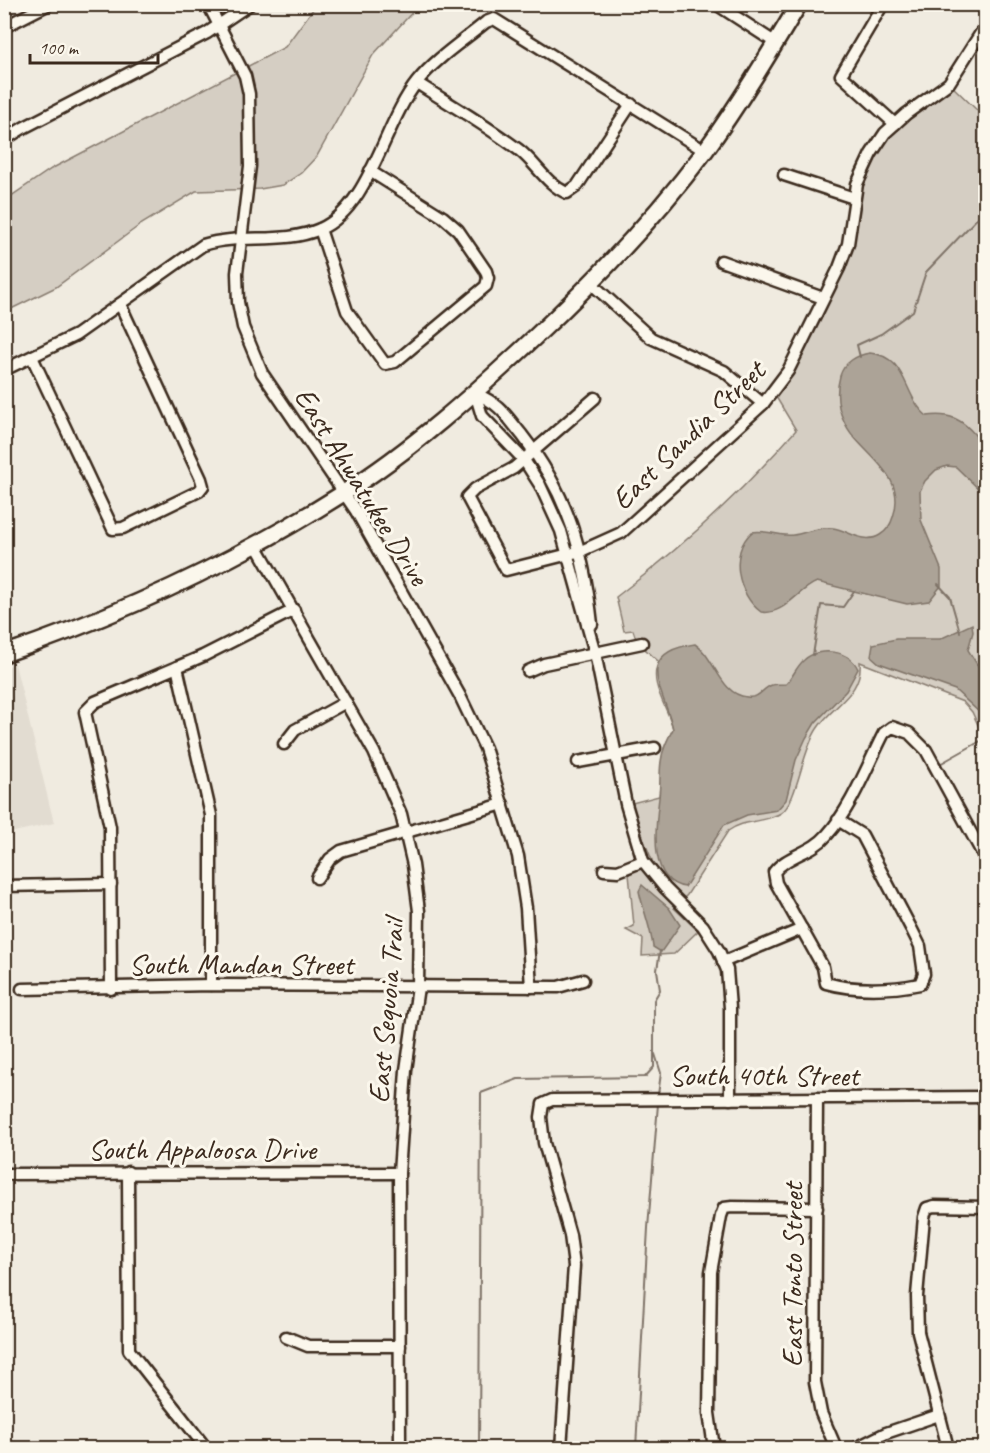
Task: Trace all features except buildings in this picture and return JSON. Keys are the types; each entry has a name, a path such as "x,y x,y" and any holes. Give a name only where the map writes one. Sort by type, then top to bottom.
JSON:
{"main road":[{"path":"4,654 71,632 161,593 256,545 343,493 400,453 475,393 592,284 650,220 705,151 799,4"}],"street":[{"path":"4,27 49,4"},
{"name":"East Ahwatukee Drive","path":"208,4 245,76 249,94 250,166 237,273 238,302 252,351 262,373 343,493 384,559 460,696 485,748 520,864 526,908 531,987"},
{"path":"4,140 219,26 250,4"},
{"path":"716,4 776,43"},
{"path":"883,4 842,75 895,124"},
{"path":"4,370 76,335 203,246 223,239 287,237 320,229 344,211 370,171 405,101 417,83 486,22 494,19 705,151"},
{"name":"East Sandia Street","path":"529,456 475,489 467,497 506,570 581,551 621,533 763,404 788,371 848,244 854,198 863,169 885,133 949,83 986,25"},
{"path":"417,83 503,138 537,165 556,189 567,193 577,186 631,104"},
{"path":"320,229 346,311 385,364 395,363 486,286 489,279 486,271 458,230 443,217 370,171"},
{"path":"784,175 854,198"},
{"path":"721,261 823,298"},
{"path":"592,284 651,338 724,371 763,404"},
{"path":"32,357 113,529 123,528 203,486 120,304"},
{"path":"475,393 482,416 529,456 553,510 595,653 626,804 646,864 712,940 723,962 728,977 730,1008 730,1099"},
{"path":"475,393 496,403 529,456 565,504 581,551 595,653"},
{"path":"529,456 595,398"},
{"name":"East Sequoia Trail","path":"256,545 346,702 388,784 406,832 418,903 418,987 406,1070 399,1173 400,1449"},
{"path":"111,989 108,810 85,712 95,702 177,668 294,610"},
{"path":"528,670 642,643"},
{"path":"177,668 212,815 212,985"},
{"path":"284,744 295,730 346,702"},
{"path":"838,820 855,830 865,841 920,946 924,974 920,984 906,987 841,987 826,983 823,967 776,883 774,872 781,863 813,849 838,820 884,733 892,727 909,733 926,750 986,860"},
{"path":"578,762 655,748"},
{"path":"317,878 330,859 341,851 503,804"},
{"path":"604,870 618,871 646,864"},
{"path":"4,886 111,884"},
{"path":"723,962 802,929"},
{"name":"South Mandan Street","path":"22,990 212,985 558,987 583,980"},
{"name":"South 40th Street","path":"561,1449 574,1266 570,1235 544,1143 543,1104 552,1100 986,1097"},
{"name":"East Tonto Street","path":"817,1098 815,1382 821,1413 836,1449"},
{"path":"128,1173 129,1350 206,1449"},
{"name":"South Appaloosa Drive","path":"4,1174 399,1173"},
{"path":"948,1449 920,1347 917,1317 924,1217 927,1208 986,1207"},
{"path":"714,1449 709,1413 711,1272 716,1235 724,1208 817,1208"},
{"path":"286,1338 308,1346 400,1346"},
{"path":"856,1449 886,1433 939,1415"}],"shaded area":[{"path":"316,5 419,5 373,55 317,156 301,173 283,185 260,189 196,191 140,225 56,287 5,312 4,201 51,169 285,47"},
{"path":"949,83 981,114 985,111 985,740 972,712 963,702 860,662 860,673 852,691 817,729 787,807 775,816 734,827 728,831 687,895 674,908 698,931 674,954 642,956 643,939 626,930 634,926 629,874 652,860 638,826 632,803 659,796 664,748 673,729 657,687 656,670 659,662 645,649 642,638 636,639 633,630 624,631 616,597 710,518 755,475 796,430 773,392 839,268 854,198 885,133"},
{"path":"870,353 892,361 904,378 913,399 927,416 942,415 955,418 966,425 985,447 987,470 985,495 956,467 947,466 936,470 925,481 920,491 921,520 941,569 941,586 929,601 907,604 817,582 777,610 761,612 747,595 739,574 740,551 752,532 762,531 788,535 828,528 839,529 862,538 874,538 887,529 891,522 896,501 894,488 888,475 850,432 842,416 838,399 842,371 856,357"},
{"path":"972,624 973,632 968,650 985,677 985,714 979,712 955,690 879,663 871,656 873,644 896,639 940,639"},
{"path":"695,644 708,657 730,690 747,697 758,695 772,685 786,684 804,660 818,653 841,654 854,663 858,669 846,691 815,723 806,738 796,760 786,800 777,810 747,815 724,825 685,887 673,883 664,875 657,850 656,822 661,758 673,729 657,676 658,665 663,656 675,649"},
{"path":"15,664 54,823 5,834 5,667"},
{"path":"642,885 669,908 680,925 661,952 653,947 639,891"}],"waterway":[{"path":"860,357 857,345 881,334 913,311 926,272 986,209"},
{"path":"938,584 950,597 960,632"},
{"path":"813,655 821,605 843,607 854,591"},
{"path":"938,765 986,738"},
{"path":"479,1448 481,1093 518,1079 645,1077 654,1067 654,1000 660,990 657,970 660,951"},
{"path":"655,1054 661,1073 658,1095"},
{"path":"636,1448 648,1228 658,1104"}]}
